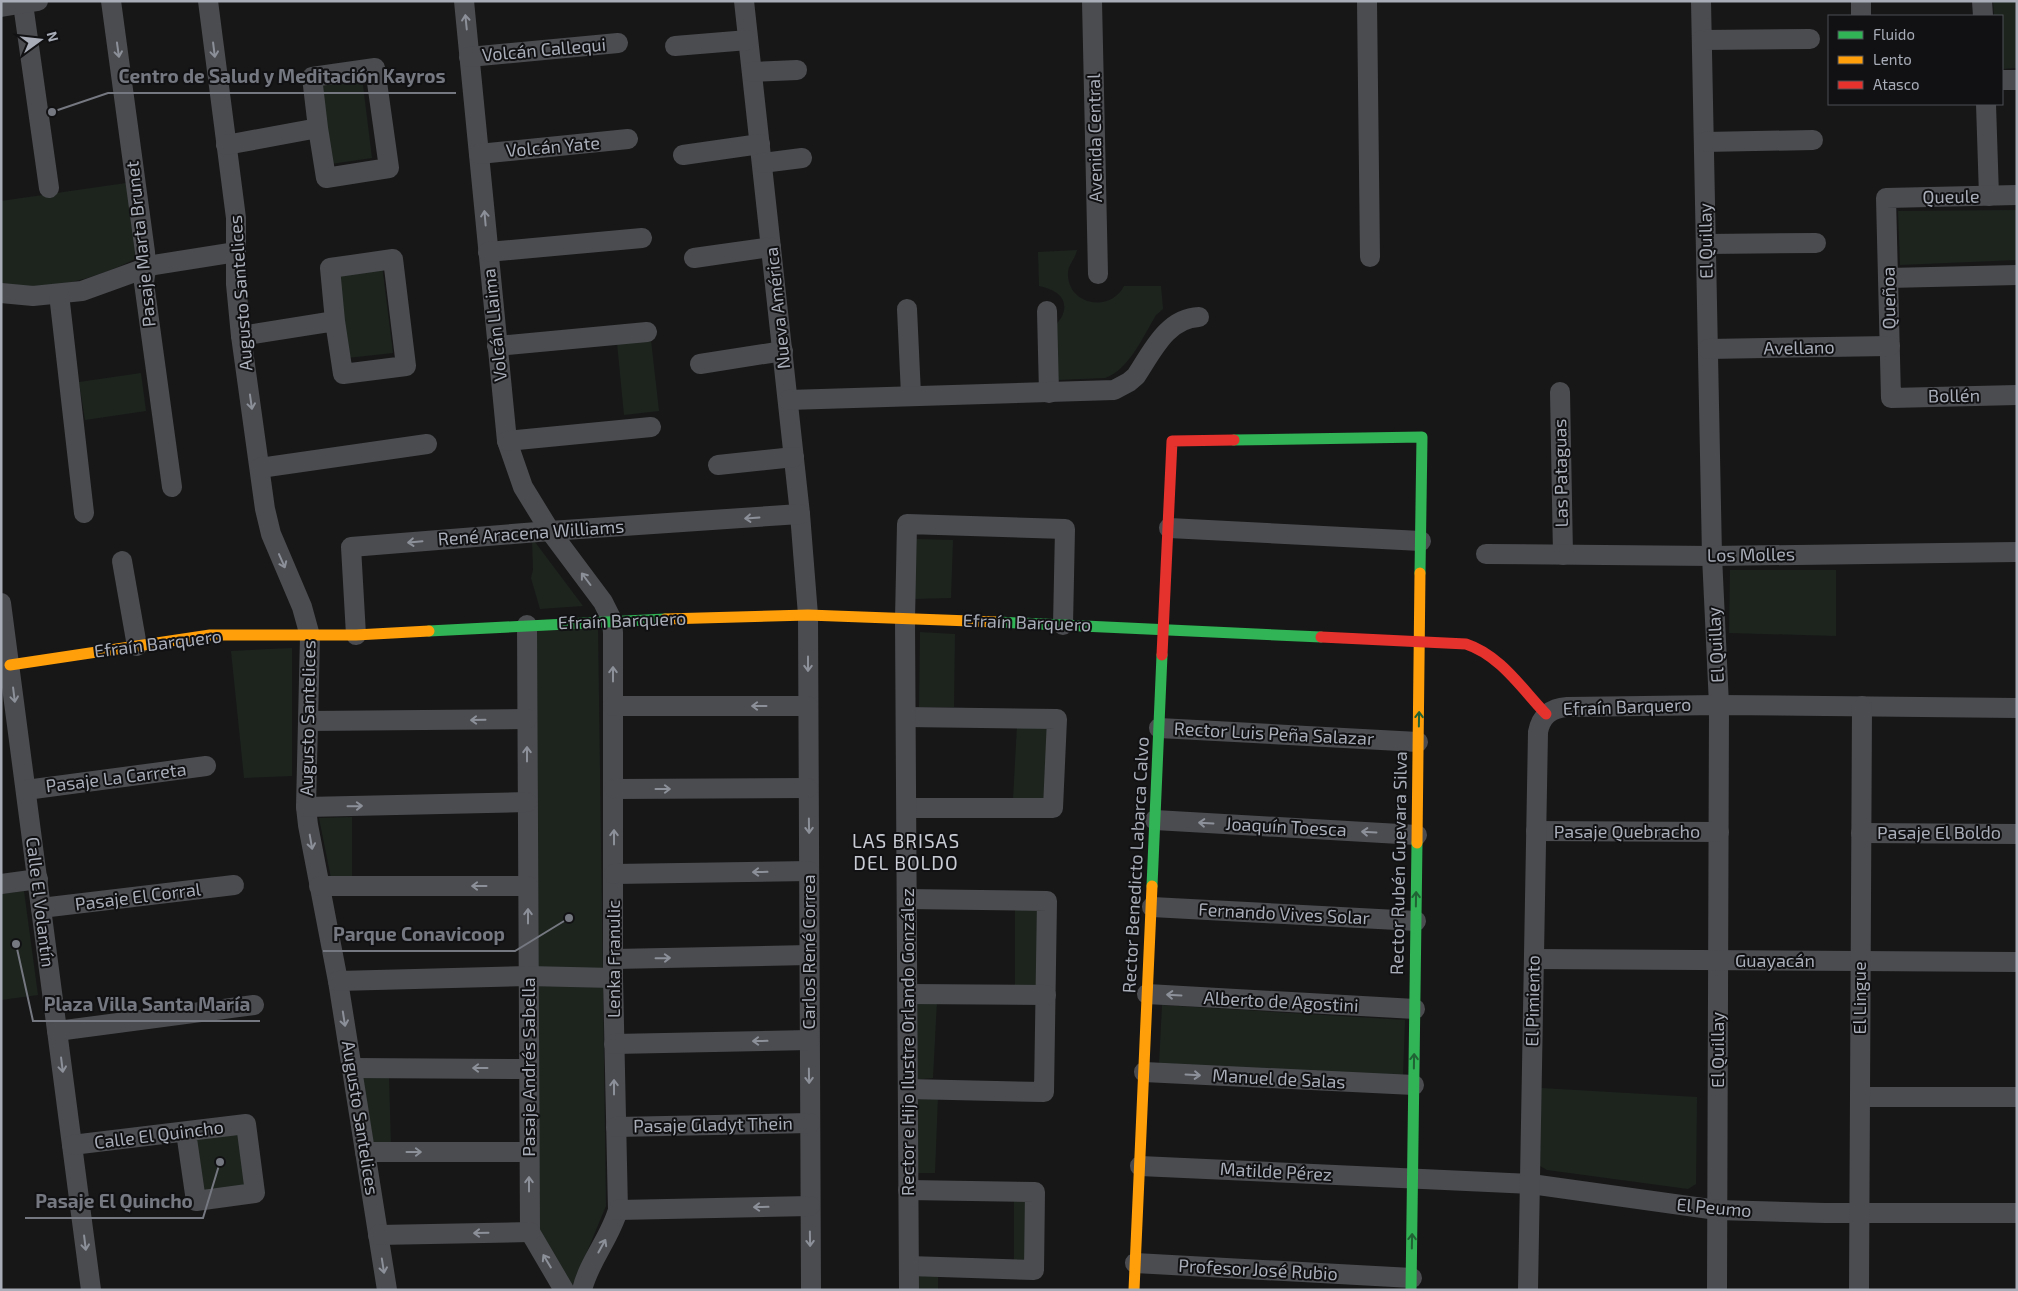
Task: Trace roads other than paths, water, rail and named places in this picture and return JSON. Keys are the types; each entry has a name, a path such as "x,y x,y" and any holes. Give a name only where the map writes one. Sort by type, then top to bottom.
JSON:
{"street":[{"name":"Pasaje Marta Brunet","path":"111,1 146,267 144,284 172,487"},
{"name":"Augusto Santelices","path":"208,1 236,218 236,284 241,336 269,529 302,607 310,636 306,807 338,981 387,1290"},
{"name":"Volcán Llaima","path":"464,1 506,441 523,487 550,531 603,602 612,620"},
{"name":"Nueva América","path":"744,1 800,514 808,615"},
{"name":"Avenida Central","path":"1092,1 1098,274"},
{"path":"1367,1 1370,257"},
{"name":"El Quillay","path":"1701,1 1712,556 1719,705 1717,1290"},
{"path":"1861,1 1861,15"},
{"path":"1982,1 1983,15"},
{"path":"1,7 31,2 49,188"},
{"path":"1702,40 1810,38"},
{"path":"675,46 748,40"},
{"name":"Volcán Callequi","path":"469,58 618,43"},
{"path":"375,68 389,168 326,178 318,128 312,77 375,68"},
{"path":"752,72 797,70"},
{"path":"2003,80 2017,80"},
{"path":"1986,105 1989,196"},
{"path":"226,145 318,128"},
{"name":"Volcán Yate","path":"479,154 628,140"},
{"path":"1704,142 1813,140"},
{"path":"683,155 761,153 802,158"},
{"name":"Queule","path":"1886,198 2017,195"},
{"name":"Queñoa","path":"1886,198 1891,398"},
{"path":"488,252 642,238"},
{"path":"1706,244 1816,243"},
{"path":"694,258 771,247"},
{"path":"1,292 33,296 82,291 146,267 236,252"},
{"path":"393,259 406,366 344,374 335,321 330,268 393,259"},
{"path":"1888,278 2017,275"},
{"path":"59,294 84,513"},
{"path":"907,309 910,395"},
{"path":"1047,311 1049,393"},
{"path":"788,400 910,395 1106,392 1121,387 1136,376 1172,326 1185,318 1199,317"},
{"path":"241,336 335,321"},
{"path":"497,346 647,332"},
{"name":"Avellano","path":"1708,349 1890,346"},
{"path":"700,364 783,351"},
{"name":"Las Pataguas","path":"1560,392 1563,555"},
{"name":"Bollén","path":"1891,398 2017,395"},
{"path":"506,441 651,427"},
{"name":"Rector Rubén Guevara Silva","path":"1172,441 1422,437 1411,1284"},
{"name":"Rector Benedicto Labarca Calvo","path":"1134,1290 1172,441"},
{"path":"260,468 426,444"},
{"path":"718,465 794,457"},
{"name":"René Aracena Williams","path":"356,636 351,547 800,514"},
{"name":"Rector e Hijo Ilustre Orlando González","path":"909,1290 905,619 907,524 1065,529 1063,625"},
{"path":"1168,528 1421,541"},
{"name":"Los Molles","path":"1486,554 1712,556 2017,552"},
{"path":"122,562 137,646"},
{"name":"Calle El Volantín","path":"1,603 3,630 10,665 91,1290"},
{"name":"Efraín Barquero","path":"10,665 210,635 356,636 612,620 808,615 1164,629 1466,644 1484,651 1546,714 1552,710 1567,707 1719,705 2017,708"},
{"name":"Carlos René Correa","path":"808,615 811,1290"},
{"name":"Lenka Franulic","path":"582,1290 587,1273 614,1223 618,1210 614,1044 612,620"},
{"name":"Pasaje Andrés Sabella","path":"528,625 527,802 530,1232 564,1290"},
{"path":"613,706 808,706"},
{"name":"El Lingue","path":"1859,1290 1862,706"},
{"name":"El Pimiento","path":"1528,1290 1538,732 1539,725 1546,714"},
{"path":"906,717 1057,719 1053,808 906,808"},
{"path":"308,721 527,719"},
{"name":"Rector Luis Peña Salazar","path":"1159,728 1418,742"},
{"name":"Pasaje La Carreta","path":"26,790 206,766"},
{"path":"614,789 808,788"},
{"path":"306,807 527,802"},
{"name":"Joaquín Toesca","path":"1155,820 1417,835"},
{"name":"Pasaje Quebracho","path":"1536,831 1719,832"},
{"name":"Pasaje El Boldo","path":"1862,833 2017,834"},
{"path":"614,874 809,871"},
{"path":"1,884 38,879"},
{"name":"Pasaje El Corral","path":"41,908 234,885"},
{"path":"320,886 528,886"},
{"path":"907,899 1047,901 1044,1092 908,1089"},
{"name":"Fernando Vives Solar","path":"1152,907 1416,921"},
{"path":"338,981 528,976 809,955"},
{"name":"Guayacán","path":"1534,959 2017,962"},
{"path":"908,994 1046,995"},
{"name":"Alberto de Agostini","path":"1147,994 1415,1010"},
{"path":"57,1030 254,1005"},
{"path":"614,1044 809,1040"},
{"path":"352,1068 529,1068"},
{"name":"Manuel de Salas","path":"1144,1072 1414,1085"},
{"path":"1860,1097 2017,1097"},
{"name":"Pasaje Gladyt Thein","path":"616,1127 810,1123"},
{"name":"Calle El Quincho","path":"72,1145 246,1124 256,1193 196,1201 186,1132"},
{"path":"365,1152 529,1152"},
{"name":"Matilde Pérez","path":"1140,1166 1413,1179"},
{"name":"El Peumo","path":"1413,1179 1531,1184 1717,1210 1859,1213 2017,1213"},
{"path":"908,1190 1035,1192 1034,1270 909,1266"},
{"path":"618,1210 810,1206"},
{"path":"378,1235 530,1232"},
{"name":"Profesor José Rubio","path":"1135,1263 1411,1284"}],"place":[{"name":"Centro de Salud y Meditación Kayros","path":"52,112"},
{"name":"Parque Conavicoop","path":"569,918"},
{"name":"Plaza Villa Santa María","path":"16,944"},
{"name":"Pasaje El Quincho","path":"220,1162"}],"district":[{"name":"LAS BRISAS DEL BOLDO","path":"906,852"}]}
